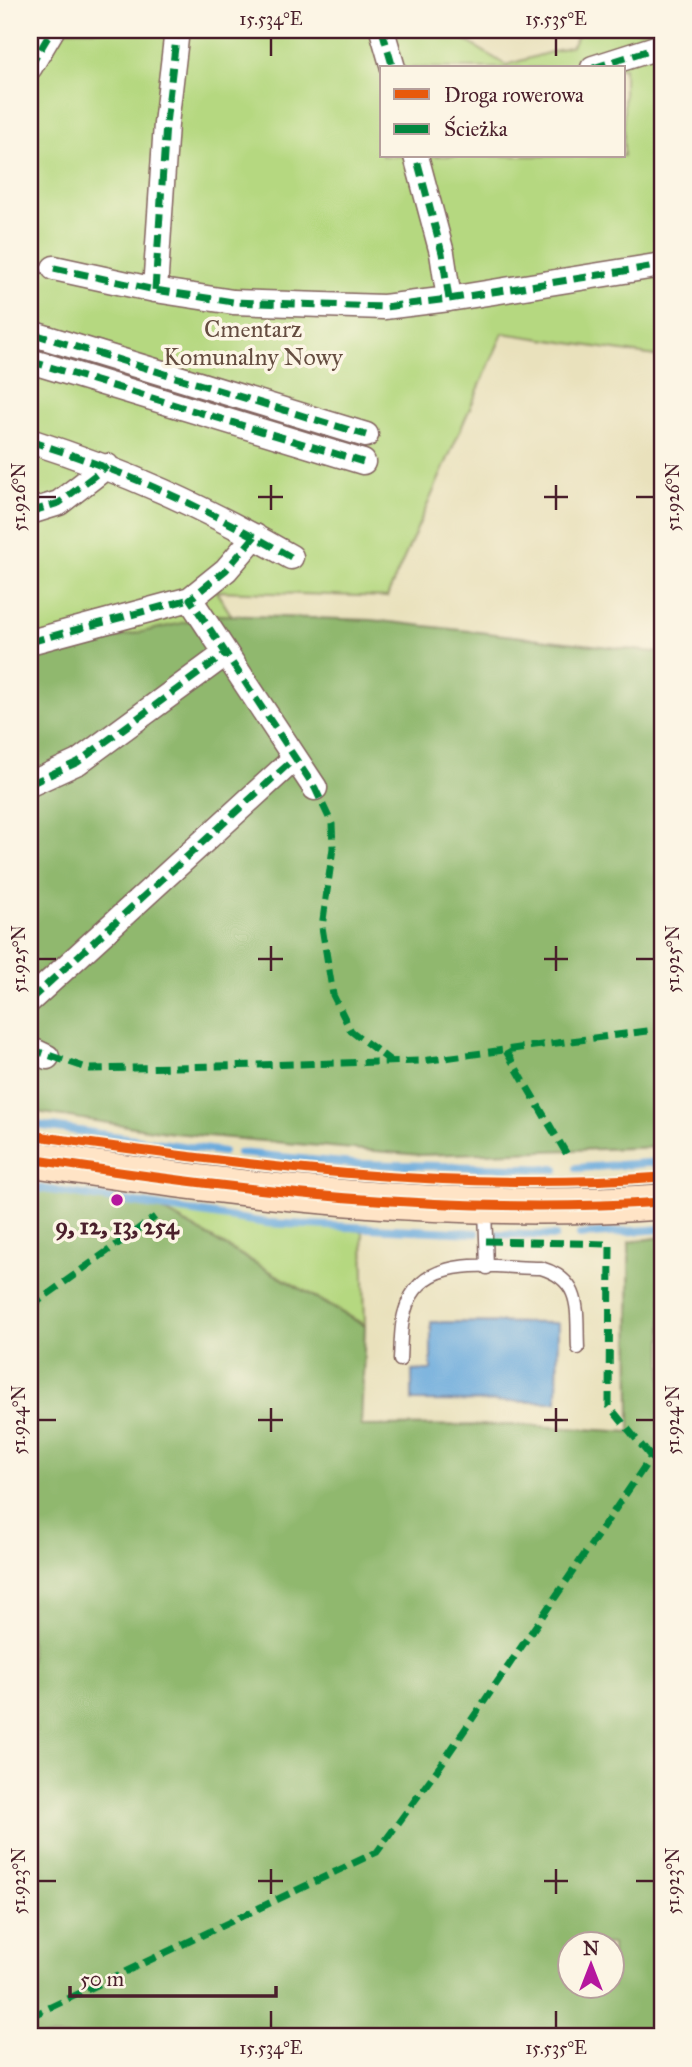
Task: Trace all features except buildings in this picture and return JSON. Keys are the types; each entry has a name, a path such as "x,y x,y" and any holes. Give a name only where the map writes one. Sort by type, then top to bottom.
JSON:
{"street":[{"path":"30,67 52,30"},
{"path":"155,290 166,124 177,30"},
{"path":"387,34 393,66"},
{"path":"599,66 662,46"},
{"path":"417,158 442,253 449,299"},
{"path":"54,268 155,290 233,302 384,307 662,265"},
{"path":"34,334 366,435"},
{"path":"30,361 363,462"},
{"path":"30,441 107,466 177,495 291,557"},
{"path":"30,512 59,503 107,466"},
{"path":"30,642 190,599 226,570 255,536"},
{"path":"190,599 315,788"},
{"path":"30,784 78,762 225,654"},
{"path":"30,1000 295,758"},
{"path":"30,1159 144,1177 334,1199 485,1207 662,1202"}],"lane":[{"path":"485,1207 487,1268"},
{"path":"400,1360 405,1311 424,1278 451,1268 541,1268 565,1279 576,1298 578,1348"}],"green space":[{"name":"Cmentarz Komunalny Nowy","path":"30,30 448,30 506,65 572,46 581,30 662,30 662,357 503,333 387,597 216,591 330,770 30,1095"},
{"path":"218,615 372,620 662,653 662,1147 420,1155 173,1133 30,1111 30,657"},
{"path":"30,1188 162,1210 365,1326 361,1426 519,1425 630,1432 629,1242 662,1237 662,2037 30,2037"},
{"path":"162,1210 363,1231 365,1325"}],"water":[{"path":"431,1322 558,1323 557,1402 412,1401 412,1371 431,1370"}],"waterway":[{"path":"30,1124 223,1152"},
{"path":"239,1153 353,1164 556,1169"},
{"path":"577,1168 662,1162"},
{"path":"30,1187 267,1223 476,1233"},
{"path":"580,1235 662,1229"},
{"path":"498,1234 555,1236"}],"marked path":[{"path":"30,67 52,30"},
{"path":"155,290 166,124 177,30"},
{"path":"382,30 392,66"},
{"path":"599,66 662,46"},
{"path":"54,268 155,290 233,302 384,307 449,299 442,253 417,158"},
{"path":"449,299 662,265"},
{"path":"34,334 366,435"},
{"path":"30,361 363,462"},
{"path":"30,441 99,465 163,492 291,557"},
{"path":"30,512 59,503 107,466"},
{"path":"255,536 226,570 190,599 315,788 332,824 333,848 322,927 333,995 351,1031 392,1062"},
{"path":"30,642 190,599"},
{"path":"30,784 78,762 225,654"},
{"path":"30,1000 295,758"},
{"path":"30,1049 90,1069 422,1061 662,1029"},
{"path":"506,1051 569,1158"},
{"path":"30,1307 155,1217"},
{"path":"486,1241 610,1244 609,1406 651,1457 662,1463"},
{"path":"30,2017 377,1852 440,1766 651,1457 662,1446"}],"cycle path":[{"path":"30,1135 267,1166 423,1179 581,1181 662,1177"},
{"path":"30,1159 187,1181 345,1198 503,1206 662,1202"}],"place":[{"name":"9, 12, 13, 254","path":"117,1200"}]}
